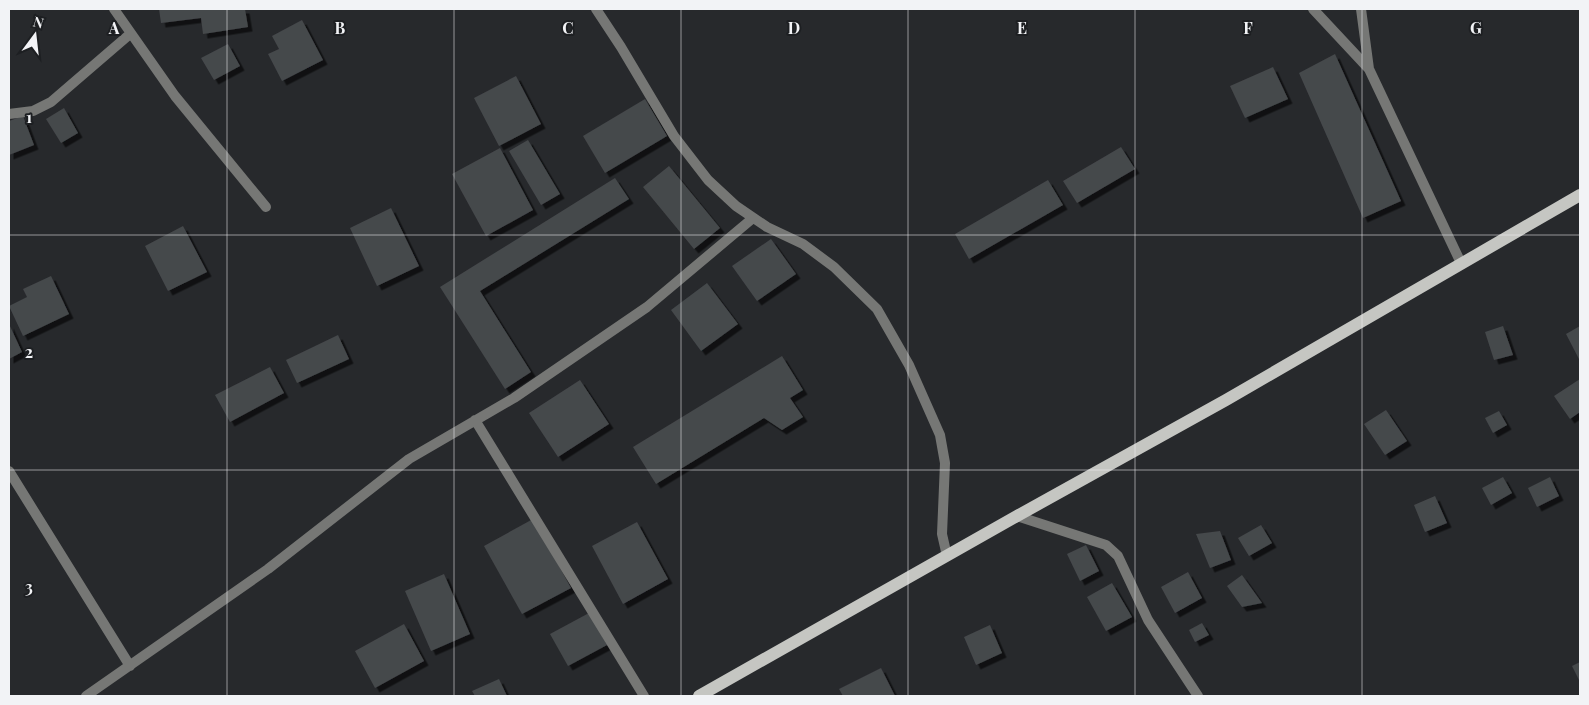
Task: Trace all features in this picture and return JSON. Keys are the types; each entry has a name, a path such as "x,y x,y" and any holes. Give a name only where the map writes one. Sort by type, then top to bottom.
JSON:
{"main road":[{"path":"700,696 1226,400 1580,196"}],"street":[{"path":"114,9 130,34 214,147 266,207"},
{"path":"596,9 622,47 674,136 708,180 736,206 753,218 803,244 834,267 877,309 909,365 940,435 946,463 942,534 947,556"},
{"path":"1313,9 1369,69 1461,263"},
{"path":"1361,9 1369,69"},
{"path":"9,114 33,111 51,102 130,34"},
{"path":"86,696 268,569 409,459 514,398 647,307 753,218"},
{"path":"475,420 644,696"},
{"path":"9,471 130,666"},
{"path":"1017,516 1106,545 1118,556 1148,620 1198,696"}],"building":[{"path":"159,9 245,9 248,27 203,34 201,18 161,23"},
{"path":"302,20 323,60 282,81 268,54 279,49 272,36"},
{"path":"228,44 240,66 214,80 201,58"},
{"path":"1335,54 1401,201 1363,218 1299,73"},
{"path":"1273,67 1288,99 1245,118 1230,86"},
{"path":"516,76 541,124 499,146 474,98"},
{"path":"645,99 667,136 605,173 583,136"},
{"path":"64,108 78,133 61,143 46,119"},
{"path":"23,116 34,145 9,155 9,121"},
{"path":"528,140 560,194 541,205 509,151"},
{"path":"1121,147 1135,169 1077,203 1063,181"},
{"path":"500,148 533,210 486,236 452,174"},
{"path":"669,166 720,228 694,249 643,187"},
{"path":"615,178 629,199 480,291 531,372 505,389 440,287"},
{"path":"1048,180 1063,205 969,259 955,234"},
{"path":"391,208 419,266 377,286 350,228"},
{"path":"183,226 207,272 168,291 145,246"},
{"path":"771,239 796,274 757,301 732,266"},
{"path":"51,276 69,314 23,336 9,306 27,297 23,289"},
{"path":"707,283 738,324 701,351 671,310"},
{"path":"9,324 22,352 9,359"},
{"path":"1503,326 1513,355 1494,360 1485,332"},
{"path":"1580,326 1580,361 1566,334"},
{"path":"338,335 349,359 297,383 286,360"},
{"path":"782,356 803,390 790,398 803,417 782,430 764,418 656,484 633,447"},
{"path":"270,367 284,393 230,422 215,395"},
{"path":"1580,379 1580,412 1570,419 1554,396"},
{"path":"580,380 609,424 558,457 529,413"},
{"path":"1386,410 1407,441 1385,455 1364,424"},
{"path":"1499,411 1507,425 1493,433 1485,418"},
{"path":"1503,477 1512,493 1491,505 1482,488"},
{"path":"1550,477 1559,496 1537,507 1528,488"},
{"path":"1435,496 1447,523 1425,532 1414,505"},
{"path":"533,519 571,588 522,614 484,546"},
{"path":"637,522 668,579 623,604 592,546"},
{"path":"1261,525 1272,543 1249,556 1238,538"},
{"path":"1220,531 1231,560 1210,568 1196,534"},
{"path":"1086,545 1099,571 1080,581 1067,554"},
{"path":"1188,572 1202,598 1175,613 1161,587"},
{"path":"444,574 470,634 431,651 405,591"},
{"path":"1242,575 1262,603 1242,607 1227,586"},
{"path":"1112,583 1132,617 1106,631 1087,597"},
{"path":"589,613 607,645 568,666 550,634"},
{"path":"1202,623 1209,635 1195,642 1189,630"},
{"path":"404,624 424,661 375,688 355,651"},
{"path":"990,625 1002,653 976,665 964,637"},
{"path":"1580,662 1580,682 1572,666"},
{"path":"881,668 895,696 843,696 839,689"},
{"path":"499,679 507,696 475,696 472,691"}]}
